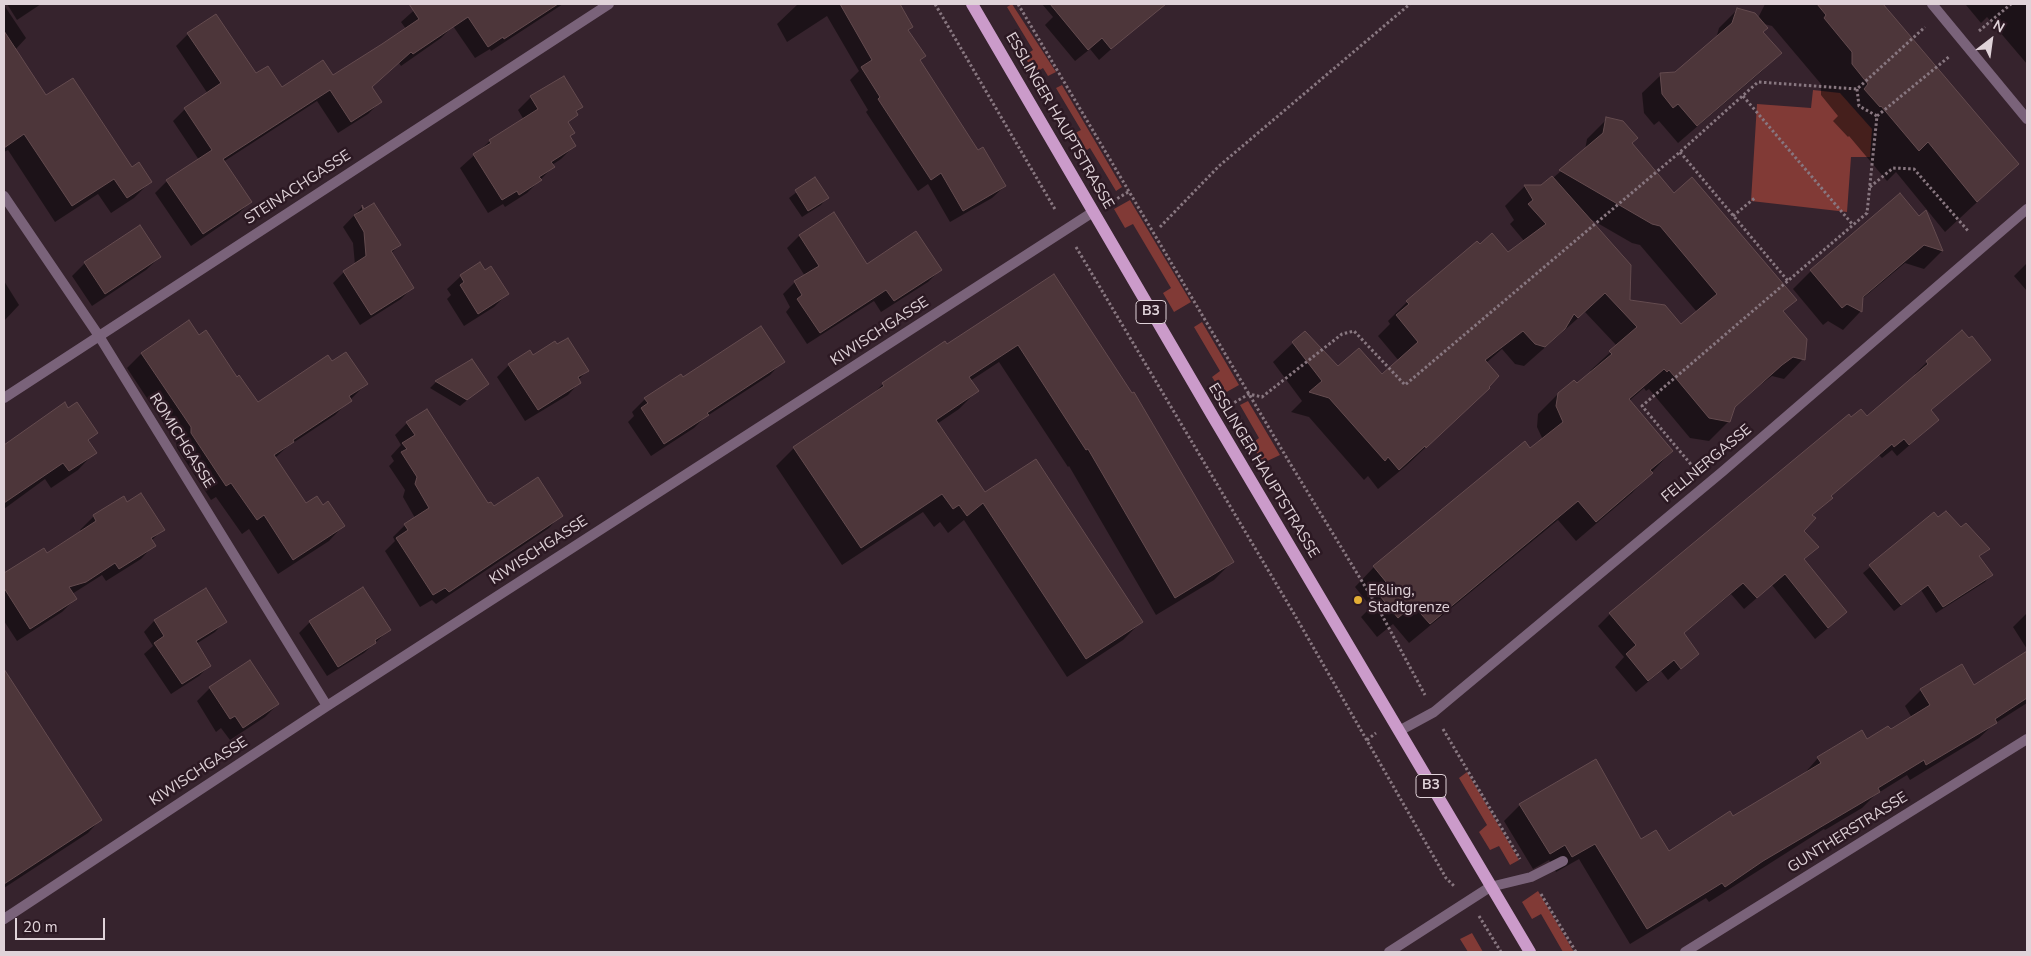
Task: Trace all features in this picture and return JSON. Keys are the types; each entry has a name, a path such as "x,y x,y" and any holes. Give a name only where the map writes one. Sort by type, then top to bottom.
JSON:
{"main road":[{"name":"ESSLINGER HAUPTSTRASSE","path":"972,4 1212,416 1530,952"}],"street":[{"name":"STEINACHGASSE","path":"4,398 609,4"},
{"path":"1932,4 2027,119"},
{"name":"ROMICHGASSE","path":"4,196 99,336 327,706"},
{"name":"FELLNERGASSE","path":"1399,731 1434,712 1708,484 2027,209"},
{"name":"KIWISCHGASSE","path":"4,919 327,706 1093,212"},
{"name":"GUNTHERSTRASSE","path":"1685,952 2027,739"},
{"path":"1389,952 1490,887 1531,877 1563,861"}],"path":[{"path":"935,4 1057,214"},
{"path":"1018,4 1248,394 1377,606 1425,695"},
{"path":"1160,227 1219,166 1410,4"},
{"path":"1708,484 1642,406 1867,213 1877,116 2011,4"},
{"path":"1212,416 1248,394 1262,397 1342,334 1354,331 1405,385 1680,152 1758,82 1857,89 1940,14"},
{"path":"1857,89 1859,106 1877,116"},
{"path":"1743,96 1853,224"},
{"path":"1680,152 1788,281"},
{"path":"1870,187 1893,168 1914,169 1982,246"},
{"path":"1734,216 1756,196"},
{"path":"1076,246 1293,612 1446,878 1470,900 1501,952"},
{"path":"1442,727 1576,952"}],"shaded area":[{"path":"1012,4 1056,72 1048,76 1043,68 1035,73 1024,56 1033,50 1007,7"},
{"path":"1062,85 1122,187 1116,191 1090,148 1082,153 1071,135 1081,130 1056,88"},
{"path":"1813,90 1840,93 1872,129 1870,157 1851,157 1847,212 1751,201 1757,104 1811,108"},
{"path":"1130,200 1191,302 1174,312 1163,293 1171,288 1133,224 1125,228 1114,209"},
{"path":"1202,322 1239,385 1223,394 1212,377 1220,371 1194,327"},
{"path":"1248,401 1280,455 1263,463 1251,444 1259,438 1240,405"},
{"path":"1467,772 1519,860 1510,865 1499,846 1490,850 1479,832 1487,825 1459,778"},
{"path":"1538,891 1574,952 1563,952 1541,914 1532,919 1522,902"},
{"path":"1472,933 1483,952 1468,952 1460,939"}],"building":[{"path":"409,4 558,4 504,39 503,37 488,47 468,17 413,54 411,52 372,87 382,102 351,122 330,90 223,159 252,202 203,234 166,180 212,150 184,108 221,83 187,33 216,14 256,73 268,66 282,87 323,60 333,75 382,44 419,19"},
{"path":"840,4 900,4 913,27 908,30 926,56 920,60 978,150 983,147 1006,186 963,211 941,173 931,180 878,99 880,97 861,67 872,60"},
{"path":"1050,4 1166,4 1111,49 1102,38 1088,50"},
{"path":"1817,4 1883,4 2019,164 1977,202 1928,142 1919,151 1864,89 1868,84 1852,64 1852,52 1824,18 1826,15"},
{"path":"1737,8 1755,13 1768,28 1763,32 1782,53 1697,126 1678,104 1673,108 1662,94 1660,73 1675,72 1732,23"},
{"path":"4,31 46,95 73,78 132,167 139,162 152,182 127,198 114,179 72,206 24,134 4,148"},
{"path":"564,76 583,107 576,111 578,115 568,122 575,133 570,136 576,146 551,162 555,167 539,177 542,180 519,195 517,191 502,200 473,154 491,143 489,140 538,109 530,96"},
{"path":"1606,117 1623,121 1638,138 1632,143 1674,193 1692,177 1797,300 1783,311 1807,339 1805,360 1793,357 1782,365 1735,407 1730,422 1709,418 1669,370 1667,372 1664,369 1629,399 1673,451 1650,470 1653,473 1596,522 1578,501 1430,624 1413,605 1398,618 1380,596 1391,588 1373,566 1525,441 1530,448 1563,422 1556,406 1558,393 1574,380 1577,383 1612,354 1609,351 1637,327 1605,293 1578,318 1574,314 1565,329 1545,347 1535,344 1523,331 1485,360 1499,376 1490,388 1426,448 1425,446 1399,470 1388,457 1385,461 1329,398 1309,392 1322,381 1292,342 1305,331 1338,366 1359,348 1382,374 1418,342 1396,315 1409,304 1406,301 1477,241 1480,244 1492,233 1508,252 1546,224 1528,204 1533,200 1524,185 1541,185 1552,176 1631,265 1630,300 1665,305 1681,324 1717,294 1660,226 1652,224 1559,170 1603,133"},
{"path":"815,177 829,198 808,211 795,190"},
{"path":"1900,193 1919,216 1926,210 1943,251 1924,245 1863,297 1862,312 1847,304 1842,308 1810,270"},
{"path":"374,203 401,245 391,251 414,288 371,315 343,271 366,256 364,232 354,215 363,210 362,205 364,209"},
{"path":"834,212 867,264 916,231 942,270 894,301 886,290 820,333 797,299 802,295 794,281 819,266 799,235"},
{"path":"140,225 161,257 105,294 84,262"},
{"path":"480,262 485,270 491,266 509,294 478,314 460,285 464,282 460,275"},
{"path":"1054,274 1132,393 1134,392 1234,562 1175,598 1088,449 1086,450 1018,345 969,377 979,391 936,420 985,492 1036,459 1143,622 1086,659 983,503 967,516 959,505 953,509 942,494 861,548 793,447 884,386 882,383 945,341 947,344"},
{"path":"189,320 199,335 206,330 237,377 239,375 258,402 328,355 332,361 346,352 368,384 349,396 352,401 293,440 294,442 274,455 306,503 317,496 323,505 328,501 345,526 293,560 264,515 257,520 231,483 226,486 191,433 191,427 141,353"},
{"path":"761,326 785,362 707,413 709,415 664,444 641,408 648,403 644,398 681,374 683,377"},
{"path":"1962,330 1969,338 1972,336 1991,360 1931,410 1939,420 1909,445 1904,439 1894,447 1892,444 1831,496 1833,498 1812,515 1816,518 1804,531 1819,547 1804,559 1847,612 1828,628 1785,574 1757,598 1743,583 1684,633 1699,654 1681,669 1674,660 1648,681 1626,654 1636,645 1609,613 1849,414 1851,417 1861,409 1867,416 1928,364 1926,361"},
{"path":"568,338 589,371 578,377 581,383 538,410 508,364 530,350 533,355 555,341 557,344"},
{"path":"472,359 489,384 467,400 435,381"},
{"path":"65,402 68,408 77,402 98,433 88,440 97,453 69,471 63,463 4,503 4,445"},
{"path":"427,409 488,503 491,502 494,506 538,477 563,516 449,592 445,588 433,595 396,538 408,530 404,524 429,508 415,484 417,477 401,452 407,449 402,443 415,435 406,422"},
{"path":"141,493 165,530 151,538 156,546 119,569 115,563 86,582 69,587 77,599 30,629 4,588 4,573 44,548 47,553 96,521 93,515 124,496 127,502"},
{"path":"1946,511 1961,527 1966,523 1990,549 1979,556 1993,575 1943,607 1928,585 1901,605 1869,565 1934,512 1938,517"},
{"path":"363,587 391,630 375,640 376,643 338,667 309,621"},
{"path":"206,588 227,622 196,641 211,666 182,684 154,643 164,636 154,620"},
{"path":"2027,651 2027,698 1995,719 1997,723 1926,765 1924,760 1878,788 1880,792 1763,861 1725,887 1722,883 1647,929 1595,844 1572,857 1565,845 1550,854 1519,804 1596,759 1641,839 1656,830 1669,851 1730,811 1733,816 1821,763 1817,757 1862,730 1867,739 1888,726 1891,729 1930,705 1920,689 1962,664 1974,685"},
{"path":"250,660 279,704 243,728 235,716 230,719 209,687"},
{"path":"4,669 102,820 4,884"}],"place":[{"name":"Eßling, Stadtgrenze","path":"1358,600"}]}
